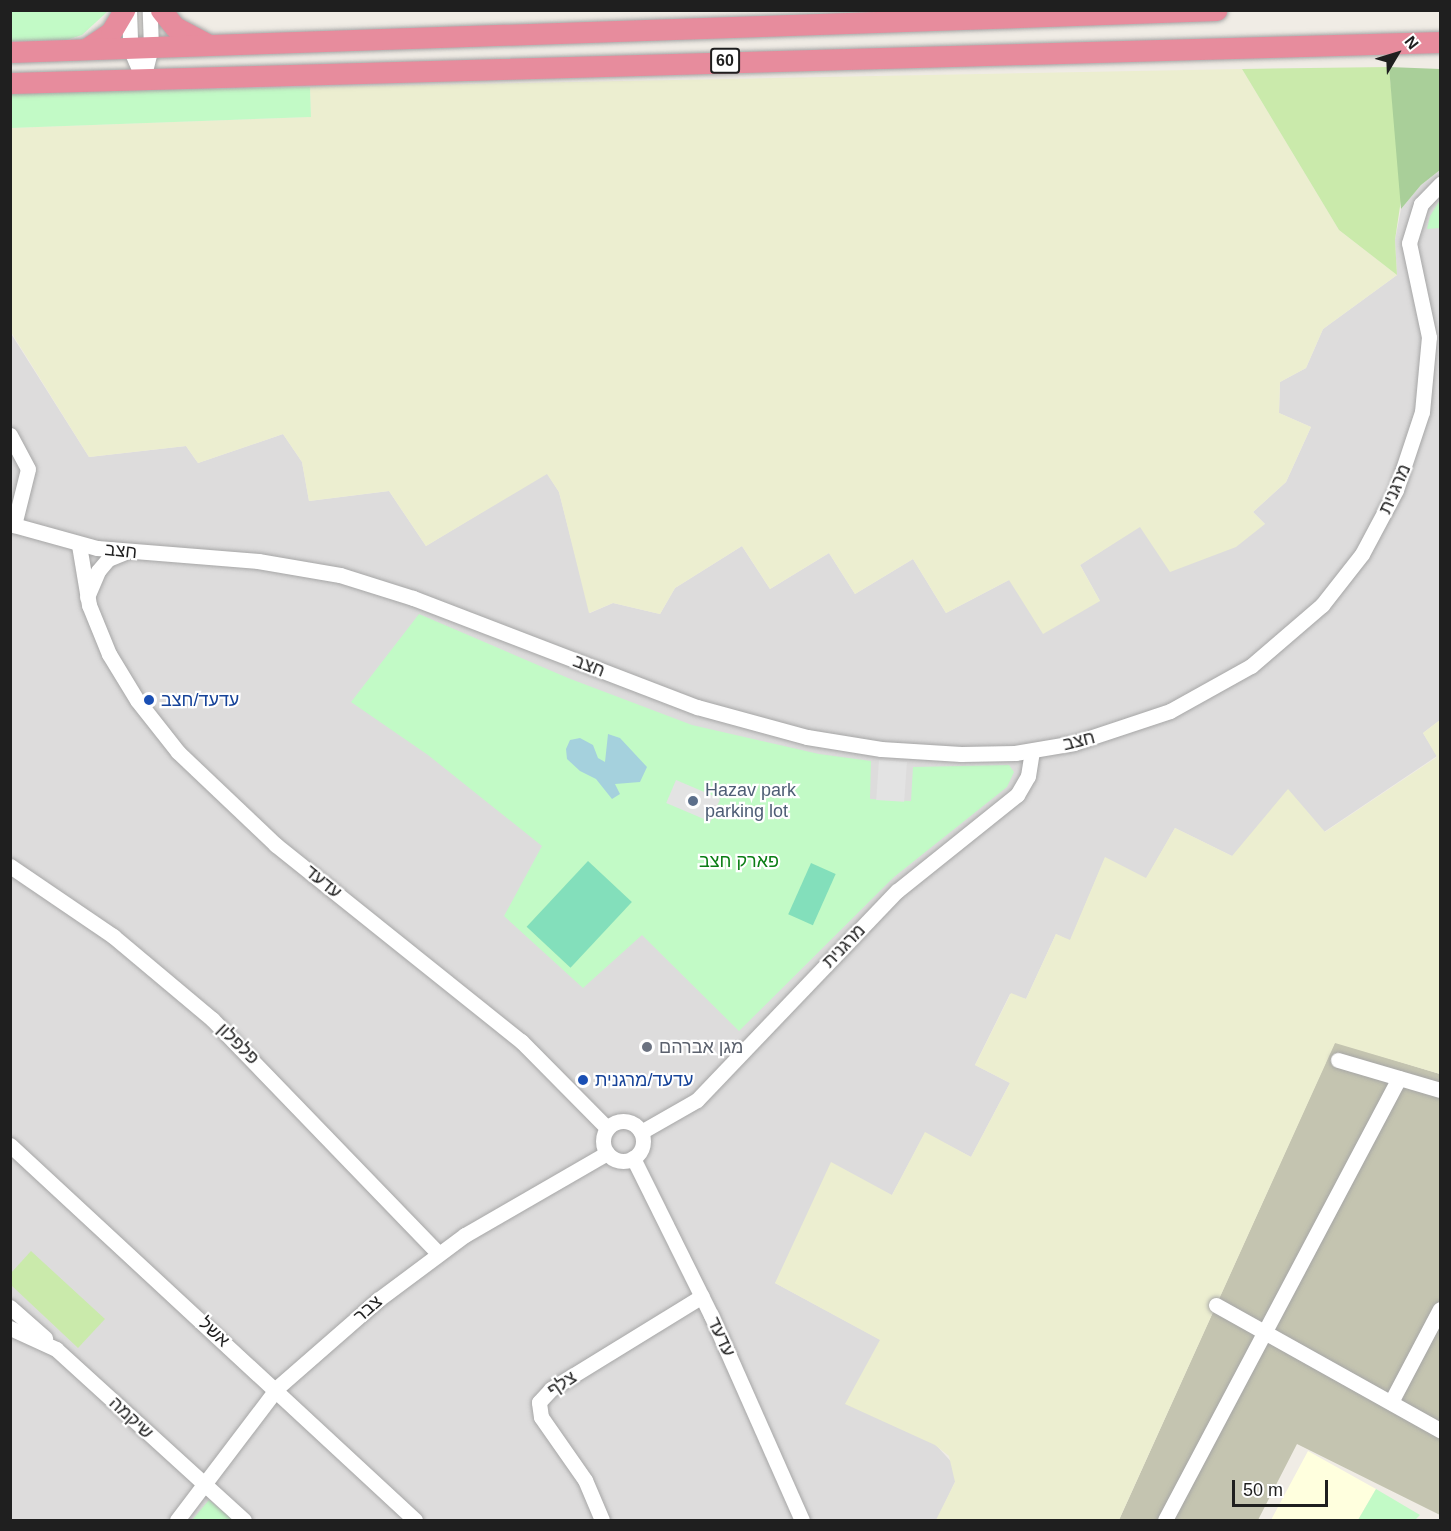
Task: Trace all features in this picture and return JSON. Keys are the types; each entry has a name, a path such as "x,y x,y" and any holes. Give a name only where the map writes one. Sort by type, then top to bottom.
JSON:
{"highway":[{"path":"86,50 111,32 124,10"},
{"path":"161,10 175,27 210,45"},
{"name":"60","path":"10,52 1216,10"},
{"name":"60","path":"10,83 1440,42"}],"street":[{"path":"129,10 140,48 143,79"},
{"path":"140,48 150,10"},
{"name":"מרגנית","path":"1170,711 1242,672 1300,627 1343,581 1380,524 1406,466 1425,396 1429,337 1409,243 1421,204 1440,184"},
{"path":"10,435 27,481 12,525"},
{"name":"חצב","path":"12,525 79,545 125,552 258,561 340,575 405,595 697,707 807,737 920,752 1032,751 1100,736 1170,711"},
{"name":"עדעד","path":"79,545 87,597 118,671 157,726 201,777 276,845 521,1041 607,1128"},
{"path":"87,597 103,564 125,552"},
{"name":"מרגנית","path":"641,1132 697,1100 902,887 1017,795 1028,776 1032,751"},
{"name":"פלפלון","path":"10,866 113,936 212,1019 438,1253"},
{"path":"1338,1060 1440,1090"},
{"path":"1165,1521 1399,1078"},
{"path":"625,1121 641,1132 642,1147 633,1158 620,1161 607,1153 603,1142 607,1128 625,1121"},
{"name":"אשל","path":"10,1145 415,1521"},
{"name":"צבר","path":"177,1521 276,1390 438,1253 607,1153"},
{"name":"עדעד","path":"633,1158 702,1296 802,1521"},
{"name":"צלף","path":"602,1521 585,1480 541,1417 539,1402 551,1389 702,1296"},
{"path":"1216,1305 1440,1430"},
{"path":"10,1307 56,1349"},
{"path":"1391,1402 1440,1309"},
{"name":"שיקמה","path":"10,1328 56,1349 244,1521"}],"shaded area":[{"path":"1242,69 1339,230 1397,275 1323,329 1306,368 1280,382 1279,413 1311,427 1286,482 1253,512 1265,524 1236,547 1170,572 1140,527 1080,565 1100,601 1043,634 1009,580 946,613 913,559 855,594 829,553 770,589 742,546 675,588 660,614 613,603 589,613 559,492 547,474 426,546 389,491 309,501 302,462 283,434 198,463 186,446 89,457 11,332 11,128 311,117 310,87"},
{"path":"1440,170 1440,720 1423,733 1437,756 1324,832 1232,856 1175,828 1146,879 1105,858 1070,941 1056,934 1026,999 1010,994 975,1065 1010,1083 971,1157 925,1133 892,1195 775,1283 881,1340 936,1445 955,1466 955,1482 937,1520 11,1520 10,332 89,457 186,446 198,463 283,434 302,462 309,501 389,491 426,546 547,473 559,492 590,613 613,603 660,614 675,588 742,546 770,589 829,553 855,594 913,559 946,613 1009,580 1100,601 1080,565 1140,526 1265,524 1253,512 1286,482 1311,427 1279,413 1280,382 1306,368 1323,329 1397,275 1395,240 1401,209 1421,185"},
{"path":"1440,720 1440,1074 1335,1043 1119,1520 936,1520 955,1482 949,1456 935,1445 845,1404 880,1340 775,1283 831,1162 892,1195 925,1132 971,1157 1010,1083 975,1065 1011,993 1026,999 1056,934 1070,940 1105,857 1146,878 1175,828 1232,856 1288,789 1325,832 1437,757 1423,733"},
{"path":"879,760 907,762 904,802 876,800"},
{"name":"Hazav park parking lot","path":"676,780 720,799 710,822 666,803"},
{"path":"1335,1042 1440,1074 1440,1515 1297,1444 1258,1520 1119,1520"},
{"path":"1308,1451 1376,1489 1358,1520 1271,1520"}],"green space":[{"path":"10,11 108,11 82,35 66,40 11,41"},
{"path":"1389,67 1402,193 1395,240 1397,275 1339,230 1242,69"},
{"path":"1389,67 1440,69 1440,170 1421,185 1401,209"},
{"path":"310,87 311,117 11,128 10,93"},
{"path":"1440,200 1440,228 1427,229 1430,216"},
{"name":"פארק חצב","path":"419,614 568,678 692,725 819,754 871,761 870,799 911,801 913,767 1009,765 1014,772 1007,787 894,877 739,1031 642,935 583,988 504,916 542,846 428,755 351,702"},
{"path":"588,861 632,902 571,968 527,927"},
{"path":"811,863 836,874 813,925 788,914"},
{"path":"31,1251 105,1319 78,1348 11,1285 11,1273"},
{"path":"1376,1489 1420,1515 1415,1520 1358,1520"},
{"path":"209,1500 233,1520 192,1520"}],"water":[{"path":"608,734 620,738 647,767 640,782 615,784 620,794 612,799 596,779 580,771 567,759 566,749 570,740 580,738 593,745 598,758 605,762"}],"place":[{"name":"עדעד/חצב","path":"149,700"},
{"name":"Hazav park parking lot","path":"693,801"},
{"name":"מגן אברהם","path":"647,1047"},
{"name":"עדעד/מרגנית","path":"583,1080"}]}
